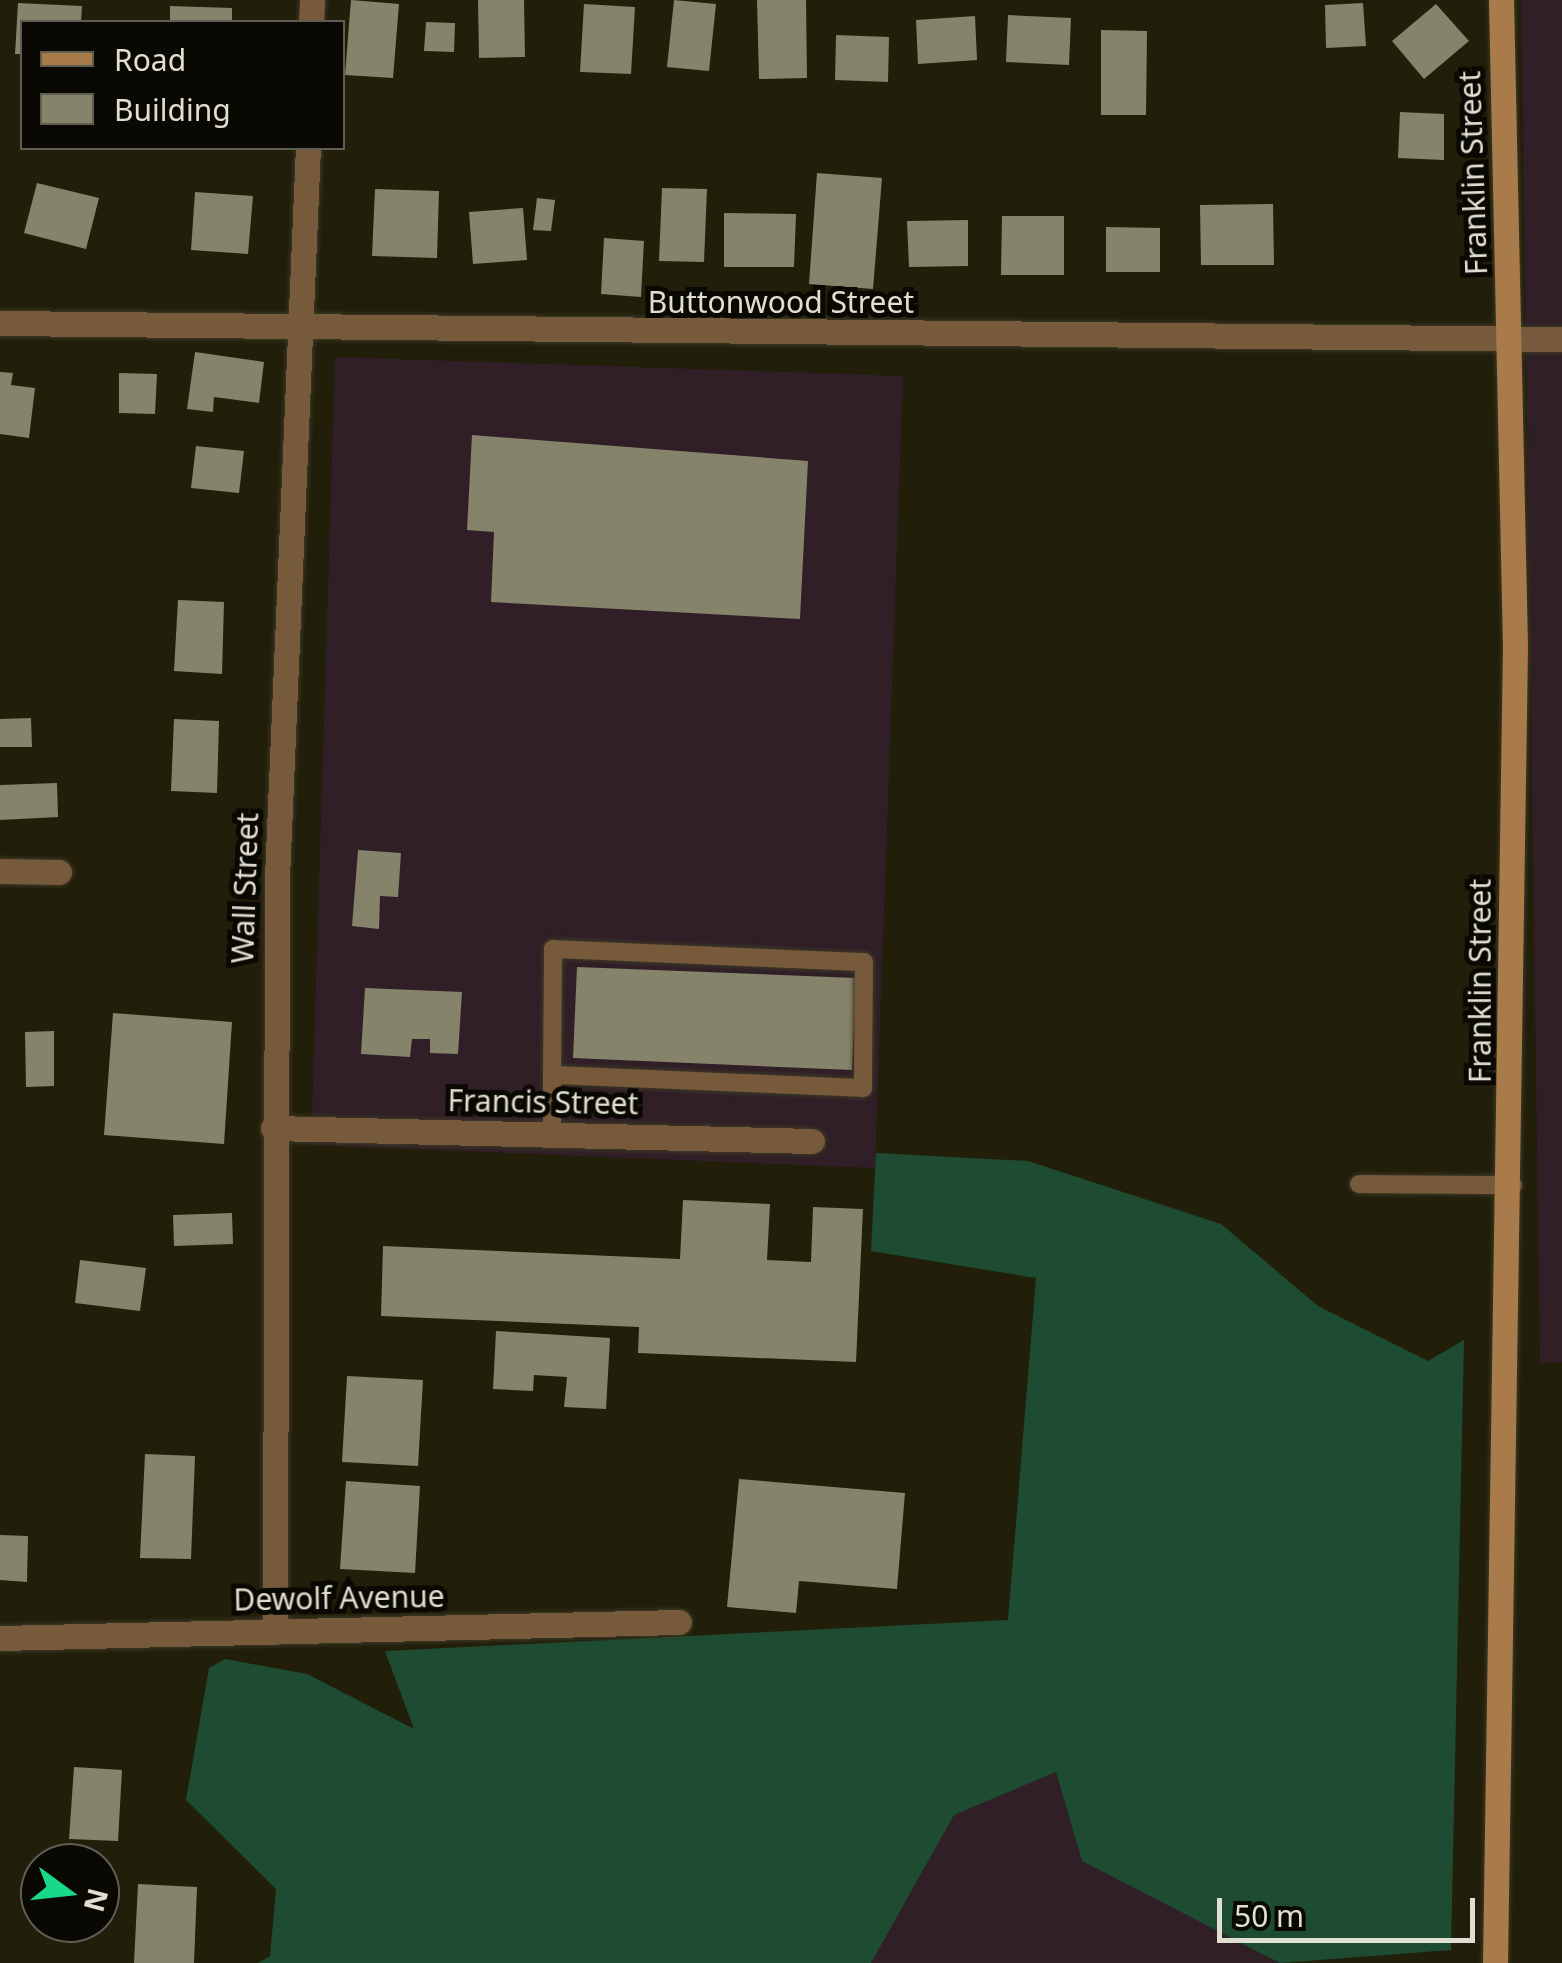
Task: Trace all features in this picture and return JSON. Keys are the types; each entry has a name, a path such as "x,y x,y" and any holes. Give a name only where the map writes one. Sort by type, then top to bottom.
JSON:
{"street":[{"name":"Franklin Street","path":"1495,1963 1513,1185 1511,340 1501,0"},
{"name":"Wall Street","path":"275,1632 273,1128 308,150"},
{"name":"Buttonwood Street","path":"0,323 302,332 1562,340"},
{"path":"0,871 59,872"},
{"name":"Francis Street","path":"273,1128 812,1141"},
{"name":"Dewolf Avenue","path":"0,1638 679,1622"}],"lane":[{"path":"552,1075 863,1088 864,962 553,949 552,1075 552,1135"},
{"path":"1359,1184 1513,1185"}],"shaded area":[{"path":"1521,0 1562,0 1562,1362 1540,1363"},
{"path":"335,357 903,376 875,1168 311,1145"},
{"path":"1056,1772 1082,1861 1280,1963 871,1963 954,1815"}],"green space":[{"path":"876,1153 1028,1161 1221,1224 1318,1306 1428,1361 1464,1340 1451,1950 1280,1963 1082,1861 1056,1772 954,1815 871,1963 258,1963 270,1956 276,1889 186,1800 209,1668 225,1659 307,1674 414,1729 385,1651 1008,1620 1036,1278 871,1251"}],"building":[{"path":"351,0 399,4 393,78 345,75"},
{"path":"478,0 524,0 525,57 479,58"},
{"path":"674,0 716,4 709,71 667,67"},
{"path":"757,0 806,0 807,78 759,79"},
{"path":"18,3 82,6 81,20 20,20 20,54 15,54"},
{"path":"1363,3 1366,46 1326,48 1325,5"},
{"path":"584,4 635,7 631,74 580,72"},
{"path":"1436,4 1469,41 1424,79 1392,41"},
{"path":"170,6 232,8 232,20 170,20"},
{"path":"1008,15 1071,18 1069,65 1006,62"},
{"path":"975,16 977,60 918,64 916,20"},
{"path":"426,22 455,23 454,52 424,51"},
{"path":"1101,30 1147,31 1146,115 1101,115"},
{"path":"836,35 889,37 888,82 835,80"},
{"path":"1400,112 1444,114 1444,160 1398,158"},
{"path":"817,173 882,178 873,289 809,284"},
{"path":"37,183 99,198 86,249 24,233"},
{"path":"662,188 707,189 704,262 659,261"},
{"path":"375,189 439,191 437,258 372,256"},
{"path":"195,192 253,196 248,254 191,250"},
{"path":"537,198 555,200 551,231 533,230"},
{"path":"1273,204 1274,265 1201,265 1200,205"},
{"path":"523,208 527,260 473,264 469,212"},
{"path":"724,213 796,214 794,267 724,267"},
{"path":"1002,216 1064,216 1064,275 1001,275"},
{"path":"968,220 968,266 909,267 907,221"},
{"path":"1106,227 1160,228 1160,272 1106,272"},
{"path":"604,238 644,241 641,297 601,294"},
{"path":"195,352 264,362 259,403 214,397 213,412 187,409"},
{"path":"0,372 13,373 11,385 35,388 29,438 0,434"},
{"path":"119,373 157,374 155,414 119,413"},
{"path":"472,435 808,461 800,619 491,602 494,532 467,530"},
{"path":"196,446 244,451 239,493 191,488"},
{"path":"178,600 224,602 222,674 174,671"},
{"path":"31,718 32,747 0,747 0,719"},
{"path":"174,719 219,721 217,793 171,791"},
{"path":"57,783 58,817 0,820 0,785"},
{"path":"358,850 401,853 398,897 380,896 379,929 352,926"},
{"path":"577,967 856,978 852,1070 573,1058"},
{"path":"365,988 462,992 458,1054 430,1053 430,1039 412,1039 410,1057 361,1054"},
{"path":"113,1013 232,1022 224,1144 104,1135"},
{"path":"54,1031 54,1086 26,1087 25,1032"},
{"path":"683,1200 770,1204 767,1260 811,1262 813,1207 863,1209 856,1362 638,1353 639,1327 381,1316 383,1246 680,1259"},
{"path":"232,1213 233,1244 174,1246 173,1215"},
{"path":"80,1260 146,1268 140,1311 75,1303"},
{"path":"496,1331 610,1338 606,1409 564,1407 567,1377 534,1375 533,1391 493,1389"},
{"path":"347,1376 423,1380 418,1466 342,1462"},
{"path":"145,1454 195,1456 191,1559 140,1558"},
{"path":"739,1479 905,1493 897,1589 799,1581 796,1613 727,1607"},
{"path":"346,1481 420,1486 415,1573 340,1569"},
{"path":"0,1535 28,1536 27,1582 0,1580"},
{"path":"74,1767 122,1770 118,1841 69,1839"},
{"path":"138,1884 197,1887 194,1963 134,1963"}]}
